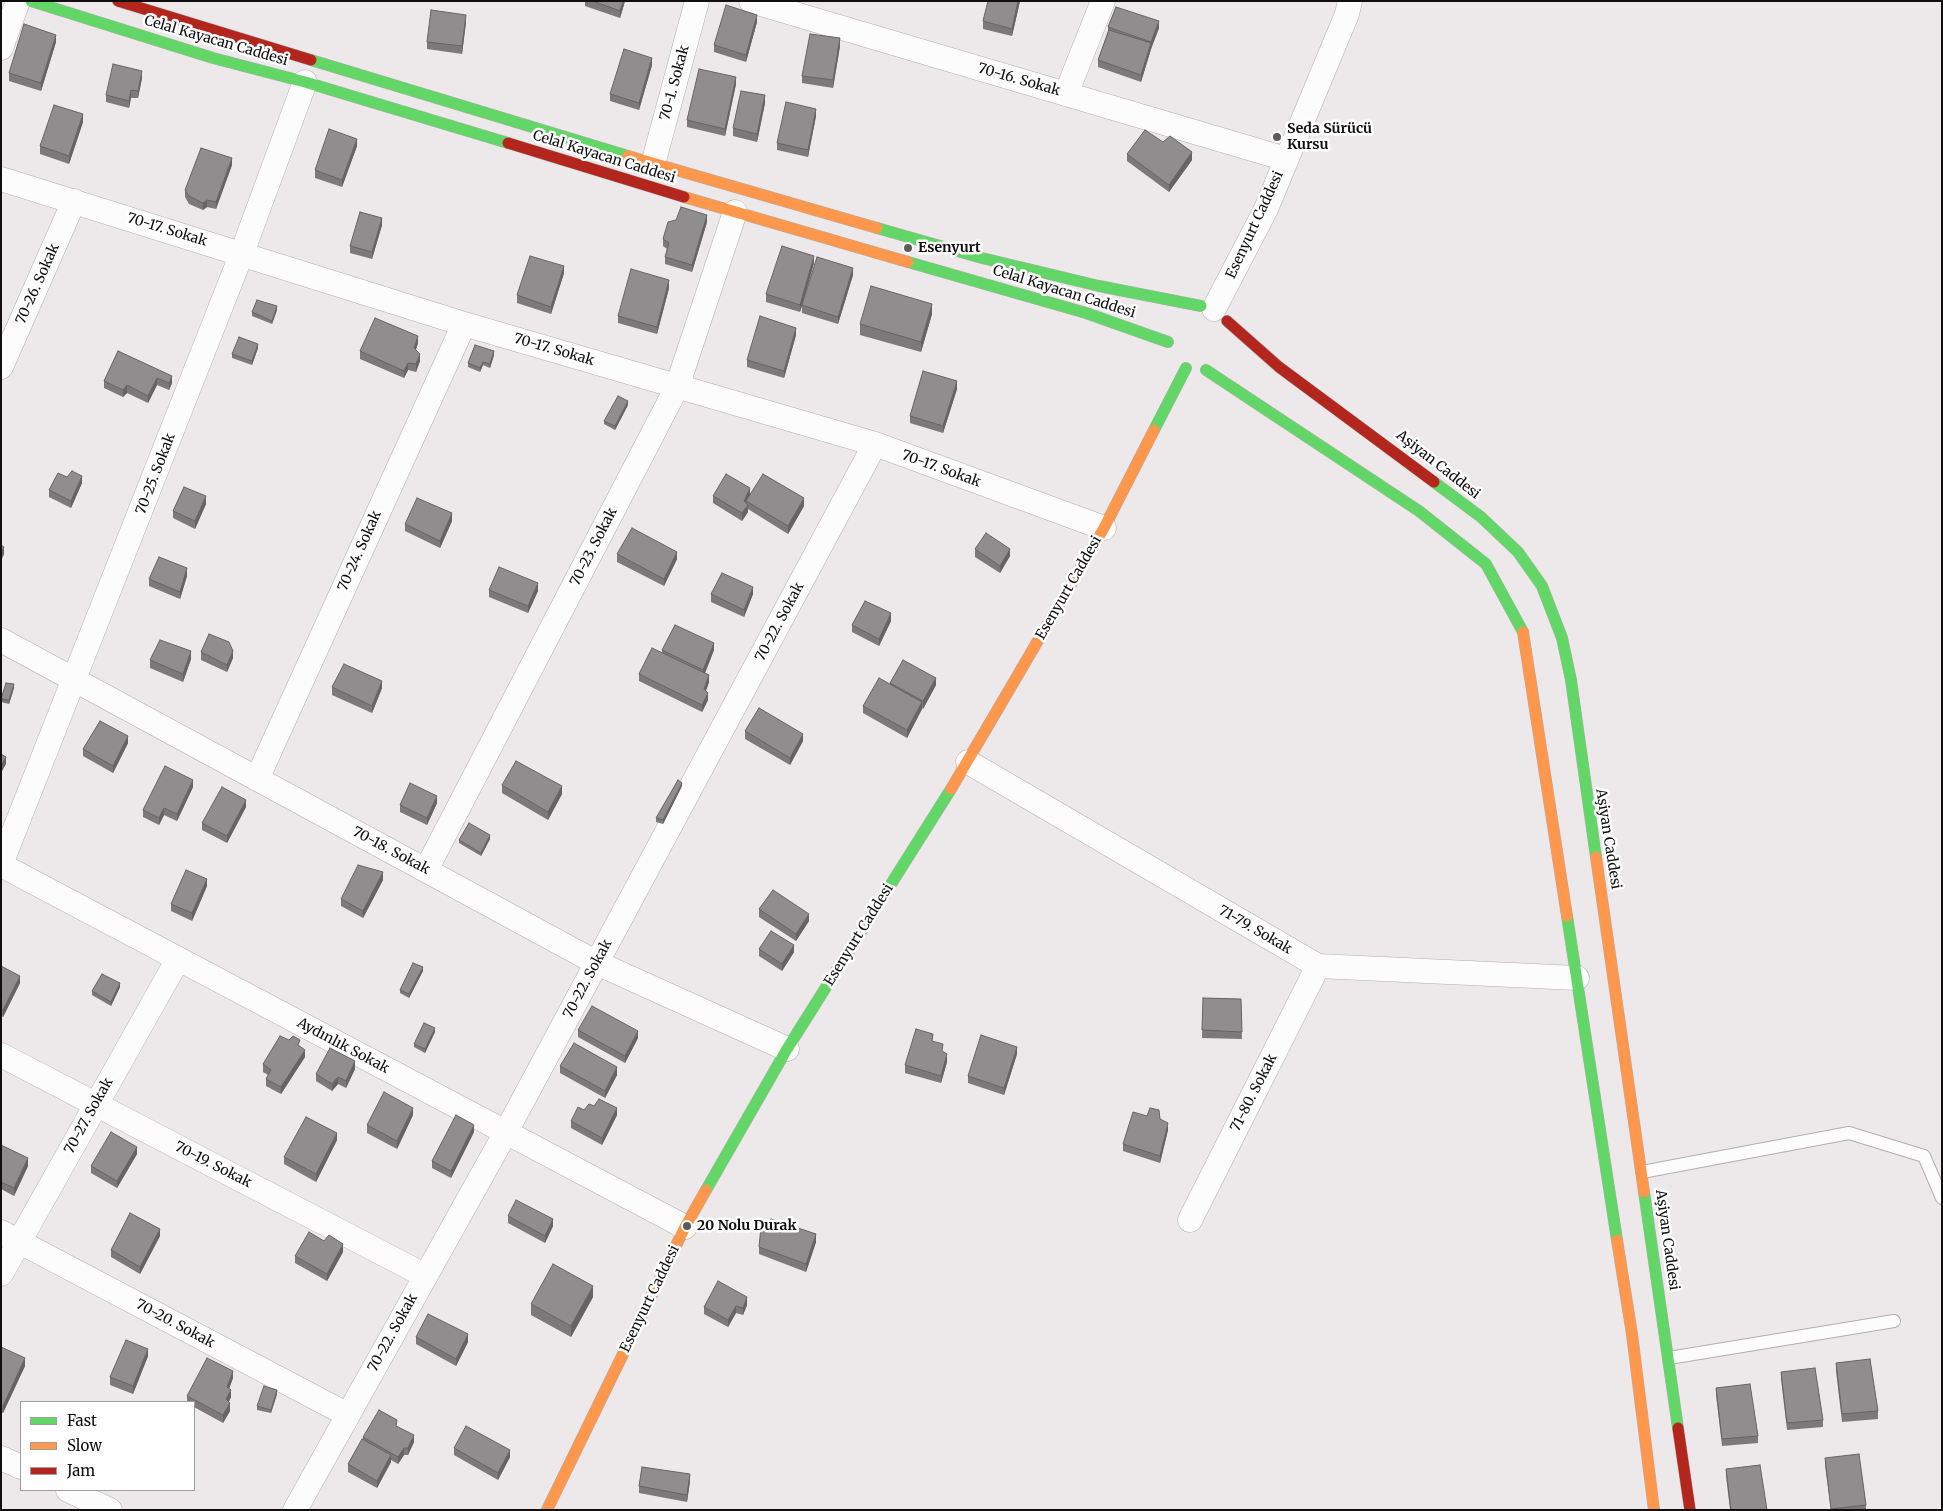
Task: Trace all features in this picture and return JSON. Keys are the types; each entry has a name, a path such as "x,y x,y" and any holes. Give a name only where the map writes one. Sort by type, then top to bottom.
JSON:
{"street":[{"path":"1,48 18,1"},
{"name":"Celal Kayacan Caddesi","path":"31,1 212,58 305,82 735,212 1086,313 1169,346 1170,326"},
{"name":"Celal Kayacan Caddesi","path":"118,1 653,164 982,258 1214,312"},
{"name":"70-1. Sokak","path":"653,164 696,1"},
{"name":"70-16. Sokak","path":"751,1 1286,158"},
{"path":"1066,94 1103,1"},
{"name":"Esenyurt Caddesi","path":"1214,312 1266,209 1347,14 1350,1"},
{"name":"70-25. Sokak","path":"1,864 242,253 305,82"},
{"name":"70-17. Sokak","path":"1,179 464,324 875,444 1104,528"},
{"name":"70-26. Sokak","path":"1,367 74,201"},
{"name":"70-23. Sokak","path":"426,870 677,387 735,212"},
{"path":"1179,313 1193,306 1214,312 1232,341"},
{"name":"Aşiyan Caddesi","path":"1214,312 1279,367 1366,429 1481,517 1518,552 1542,586 1562,638 1571,680 1690,1510"},
{"name":"70-24. Sokak","path":"257,779 464,324"},
{"path":"1220,363 1206,370 1419,511 1486,564 1522,632 1632,1334 1654,1510"},
{"name":"Esenyurt Caddesi","path":"547,1510 685,1227 787,1049 968,762 1104,528 1183,366 1206,370"},
{"name":"70-22. Sokak","path":"295,1510 424,1275 506,1132 875,444"},
{"name":"70-18. Sokak","path":"1,640 597,963 787,1049"},
{"name":"71-79. Sokak","path":"968,762 1318,966 1577,978"},
{"name":"Aydınlık Sokak","path":"1,864 685,1227"},
{"name":"70-27. Sokak","path":"1,1274 10,1237 96,1104 178,958"},
{"name":"71-80. Sokak","path":"1190,1220 1318,966"},
{"name":"70-19. Sokak","path":"1,1055 424,1275"},
{"name":"70-20. Sokak","path":"10,1237 348,1415"},
{"path":"1,1458 20,1468"},
{"path":"70,1491 110,1510"}],"lane":[{"path":"1642,1172 1848,1133 1924,1156 1942,1198"},
{"path":"1669,1358 1894,1321"}],"building":[{"path":"593,1 623,1 620,11"},
{"path":"988,1 1018,1 1012,29 983,21"},
{"path":"726,5 757,15 746,55 714,45"},
{"path":"1116,7 1159,21 1151,42 1108,27"},
{"path":"431,10 466,15 462,46 427,42"},
{"path":"24,24 56,35 41,83 9,73"},
{"path":"1109,30 1151,43 1141,75 1098,60"},
{"path":"810,34 840,38 833,80 802,76"},
{"path":"624,49 652,58 639,103 610,94"},
{"path":"113,64 142,71 138,91 131,90 129,101 106,95"},
{"path":"699,69 736,77 725,129 687,120"},
{"path":"741,91 765,95 757,134 733,128"},
{"path":"786,102 816,109 808,150 777,143"},
{"path":"54,105 83,114 69,156 40,146"},
{"path":"329,129 357,139 342,180 315,170"},
{"path":"1145,130 1163,142 1170,136 1192,152 1169,185 1127,154"},
{"path":"201,148 232,158 216,202 207,200 203,203 189,196 185,190"},
{"path":"681,207 707,215 692,265 665,257 669,243 663,239 668,222 676,220"},
{"path":"360,212 382,218 372,252 350,246"},
{"path":"782,246 814,256 800,305 766,294"},
{"path":"530,256 564,266 551,307 517,295"},
{"path":"817,257 853,268 838,317 802,305"},
{"path":"631,269 669,280 657,327 618,316"},
{"path":"871,286 932,304 921,342 860,324"},
{"path":"257,300 277,306 272,321 252,312"},
{"path":"760,316 796,328 784,371 747,360"},
{"path":"375,318 418,336 414,348 420,354 416,364 408,363 404,371 360,351"},
{"path":"239,337 258,344 252,361 232,354"},
{"path":"475,345 494,351 490,364 483,362 480,368 468,363"},
{"path":"118,351 172,376 169,383 157,378 148,396 127,385 123,390 104,381"},
{"path":"923,371 957,381 943,426 910,416"},
{"path":"618,396 628,401 615,426 604,421"},
{"path":"72,471 82,476 71,501 49,490 58,473 67,477"},
{"path":"726,474 750,488 744,501 748,505 742,513 713,496"},
{"path":"763,474 804,498 788,526 746,501"},
{"path":"184,487 206,496 195,521 173,511"},
{"path":"417,498 452,513 440,541 405,524"},
{"path":"632,528 677,552 664,579 617,554"},
{"path":"986,533 1010,549 1000,566 975,549"},
{"path":"159,557 187,568 180,592 149,579"},
{"path":"499,567 538,583 528,606 489,590"},
{"path":"722,573 753,587 744,610 711,594"},
{"path":"865,601 891,613 879,639 852,625"},
{"path":"675,625 714,643 703,670 662,650"},
{"path":"209,634 229,642 233,651 227,665 201,652"},
{"path":"160,640 191,651 183,674 150,660"},
{"path":"652,648 709,675 704,689 708,693 702,705 639,674"},
{"path":"903,660 936,678 923,701 890,683"},
{"path":"344,664 382,681 372,706 332,687"},
{"path":"879,678 922,702 907,730 863,706"},
{"path":"6,683 14,684 9,700 1,699"},
{"path":"759,708 803,734 790,758 745,731"},
{"path":"100,721 128,736 113,766 83,749"},
{"path":"1,754 6,757 1,766"},
{"path":"516,761 562,786 548,812 502,785"},
{"path":"165,766 193,780 177,814 164,808 159,818 143,810"},
{"path":"678,780 682,783 663,820 656,818"},
{"path":"410,783 437,796 427,818 400,805"},
{"path":"222,787 246,800 227,836 202,823"},
{"path":"469,823 490,835 481,853 459,840"},
{"path":"358,865 383,872 363,911 341,899"},
{"path":"186,870 207,879 192,913 171,904"},
{"path":"773,890 809,914 796,934 759,909"},
{"path":"771,931 794,945 782,964 759,949"},
{"path":"413,963 423,967 409,994 400,990"},
{"path":"1,966 20,976 3,1010 1,1009"},
{"path":"102,974 120,983 111,1002 92,991"},
{"path":"1203,998 1241,999 1242,1032 1202,1030"},
{"path":"592,1006 638,1031 625,1056 578,1030"},
{"path":"424,1023 435,1028 425,1049 414,1044"},
{"path":"916,1029 933,1034 932,1041 943,1044 942,1051 947,1054 941,1076 905,1065"},
{"path":"981,1035 1017,1047 1004,1088 968,1076"},
{"path":"280,1036 289,1040 293,1036 300,1040 298,1045 305,1050 281,1087 266,1079 271,1070 263,1064"},
{"path":"574,1043 617,1067 605,1091 560,1066"},
{"path":"330,1048 355,1061 346,1081 338,1077 332,1084 316,1074"},
{"path":"384,1092 413,1108 397,1141 367,1125"},
{"path":"599,1099 617,1108 602,1138 571,1121 578,1107 584,1110 589,1104 594,1106"},
{"path":"1150,1108 1159,1110 1160,1119 1168,1123 1160,1156 1123,1144 1133,1112 1147,1116"},
{"path":"456,1115 474,1125 451,1171 432,1161"},
{"path":"306,1117 337,1133 316,1174 284,1157"},
{"path":"111,1132 137,1147 117,1181 91,1166"},
{"path":"1,1145 28,1158 14,1188 1,1182"},
{"path":"516,1200 553,1219 545,1236 508,1216"},
{"path":"130,1213 160,1229 140,1267 111,1250"},
{"path":"771,1219 816,1234 806,1264 759,1247 761,1227 767,1227"},
{"path":"309,1232 324,1241 329,1235 343,1244 327,1274 295,1256"},
{"path":"553,1264 593,1286 571,1326 531,1304"},
{"path":"718,1281 747,1297 743,1308 736,1306 728,1320 704,1307"},
{"path":"428,1314 468,1334 456,1359 416,1337"},
{"path":"126,1340 148,1349 133,1386 110,1377"},
{"path":"1,1347 25,1358 3,1406 1,1405"},
{"path":"207,1358 233,1371 227,1387 231,1390 226,1399 230,1403 223,1415 187,1396"},
{"path":"1870,1359 1878,1411 1842,1414 1836,1363"},
{"path":"1815,1368 1823,1420 1787,1423 1781,1372"},
{"path":"1750,1384 1758,1436 1722,1439 1716,1388"},
{"path":"264,1386 277,1390 271,1410 257,1406"},
{"path":"379,1410 397,1420 396,1426 414,1435 408,1448 404,1448 398,1457 363,1437"},
{"path":"466,1426 510,1450 498,1473 454,1448"},
{"path":"362,1439 391,1455 377,1481 348,1464"},
{"path":"1859,1454 1866,1505 1831,1509 1825,1458"},
{"path":"1760,1465 1767,1510 1731,1510 1726,1469"},
{"path":"642,1467 690,1474 687,1495 639,1486"}],"traffic: fast":[{"path":"31,1 213,58 305,82 508,143"},
{"path":"311,60 628,156"},
{"path":"877,228 982,258 1099,286 1201,306"},
{"path":"908,262 1086,313 1168,342"},
{"path":"1154,430 1186,368"},
{"path":"1206,370 1419,511 1486,564 1523,632"},
{"path":"1434,482 1481,517 1518,552 1542,586 1562,638 1571,680 1596,857"},
{"path":"706,1190 787,1049 951,789"},
{"path":"1567,916 1617,1240"},
{"path":"1644,1192 1678,1428"}],"traffic: slow":[{"path":"628,156 877,228"},
{"path":"684,197 908,262"},
{"path":"951,789 1104,528 1154,430"},
{"path":"1523,632 1567,916"},
{"path":"1596,857 1644,1192"},
{"path":"547,1510 685,1227 706,1190"},
{"path":"1617,1240 1632,1334 1654,1510"}],"traffic: jam":[{"path":"118,1 311,60"},
{"path":"508,143 684,197"},
{"path":"1227,321 1279,367 1434,482"},
{"path":"1678,1428 1690,1510"}],"place":[{"name":"Seda Sürücü Kursu","path":"1277,137"},
{"name":"Esenyurt","path":"908,248"},
{"name":"20 Nolu Durak","path":"687,1226"}]}
